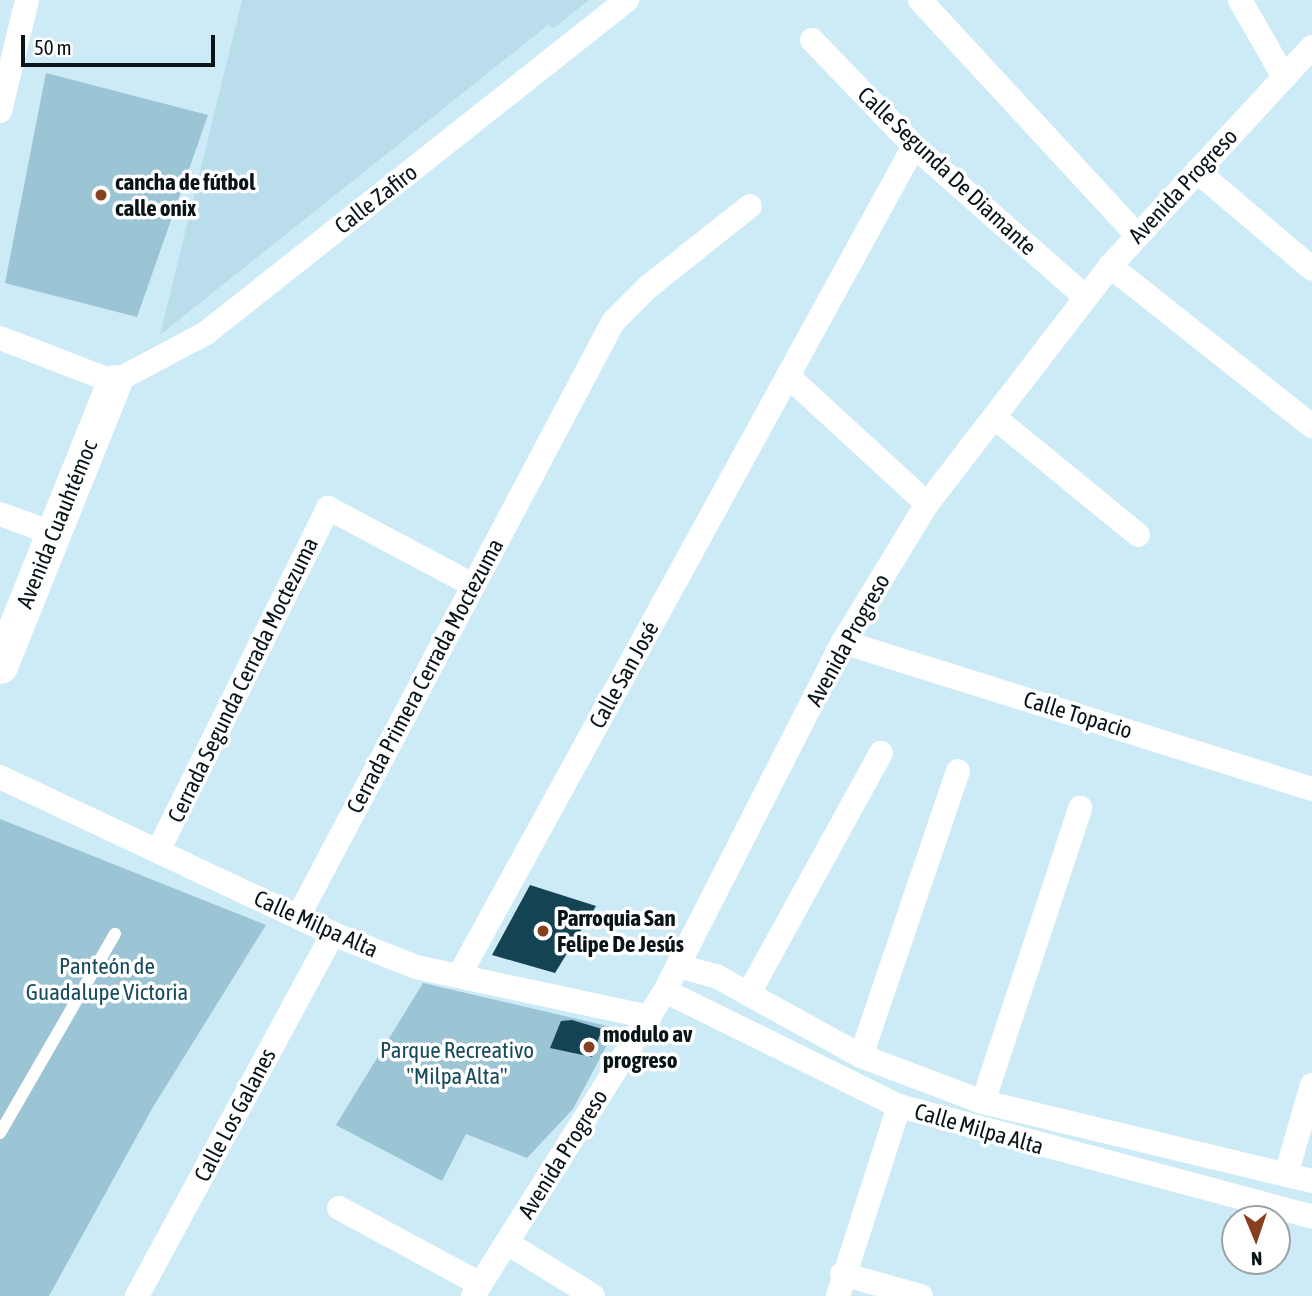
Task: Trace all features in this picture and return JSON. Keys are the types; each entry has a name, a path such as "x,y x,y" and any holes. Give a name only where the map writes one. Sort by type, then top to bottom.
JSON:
{"main road":[{"name":"Avenida Cuauhtémoc","path":"0,666 114,382"}],"street":[{"path":"0,111 27,0"},
{"name":"Calle Zafiro","path":"114,382 206,333 627,0"},
{"path":"920,0 1137,236"},
{"path":"1240,0 1283,77"},
{"name":"Calle Segunda De Diamante","path":"812,40 914,146 1085,297"},
{"name":"Avenida Progreso","path":"477,1290 665,991 843,642 928,504 1110,266 1312,47"},
{"name":"Calle San José","path":"460,974 914,146"},
{"path":"1196,171 1312,269"},
{"name":"Cerrada Primera Cerrada Moctezuma","path":"298,917 613,322 648,287 750,206"},
{"path":"1110,266 1312,426"},
{"path":"0,338 114,382"},
{"path":"788,376 928,504"},
{"path":"994,417 1138,535"},
{"name":"Cerrada Segunda Cerrada Moctezuma","path":"158,851 328,508 473,585"},
{"path":"0,514 52,533"},
{"name":"Calle Topacio","path":"843,642 1312,789"},
{"path":"749,993 881,753"},
{"path":"861,1056 957,771"},
{"name":"Calle Milpa Alta","path":"0,777 333,934 416,967 460,974 650,1017"},
{"path":"983,1102 1080,808"},
{"name":"Calle Los Galanes","path":"137,1296 333,934"},
{"name":"Calle Milpa Alta","path":"678,966 716,976 861,1056 983,1102 1312,1181"},
{"name":"Calle Milpa Alta","path":"665,991 899,1106 1312,1217"},
{"path":"1286,1175 1312,1085"},
{"path":"899,1106 840,1285 921,1296"},
{"path":"339,1208 477,1290"},
{"path":"507,1243 593,1296"}],"lane":[{"path":"0,1133 115,934"}],"shaded area":[{"path":"242,0 589,0 554,28 548,25 160,335"}],"green space":[{"path":"46,73 208,115 137,317 5,283"},
{"name":"Panteón de Guadalupe Victoria","path":"0,819 266,925 153,1107 49,1296 0,1296"},
{"name":"Parque Recreativo \"Milpa Alta\"","path":"423,983 616,1028 573,1109 527,1158 466,1134 442,1181 336,1125"}],"building":[{"name":"Parroquia San Felipe De Jesús","path":"530,885 596,906 555,973 492,955"},
{"path":"572,1020 602,1029 592,1057 550,1048 561,1021"}],"place":[{"name":"cancha de fútbol calle onix","path":"101,195"},
{"name":"Parroquia San Felipe De Jesús","path":"543,931"},
{"name":"modulo av progreso","path":"589,1047"}]}
